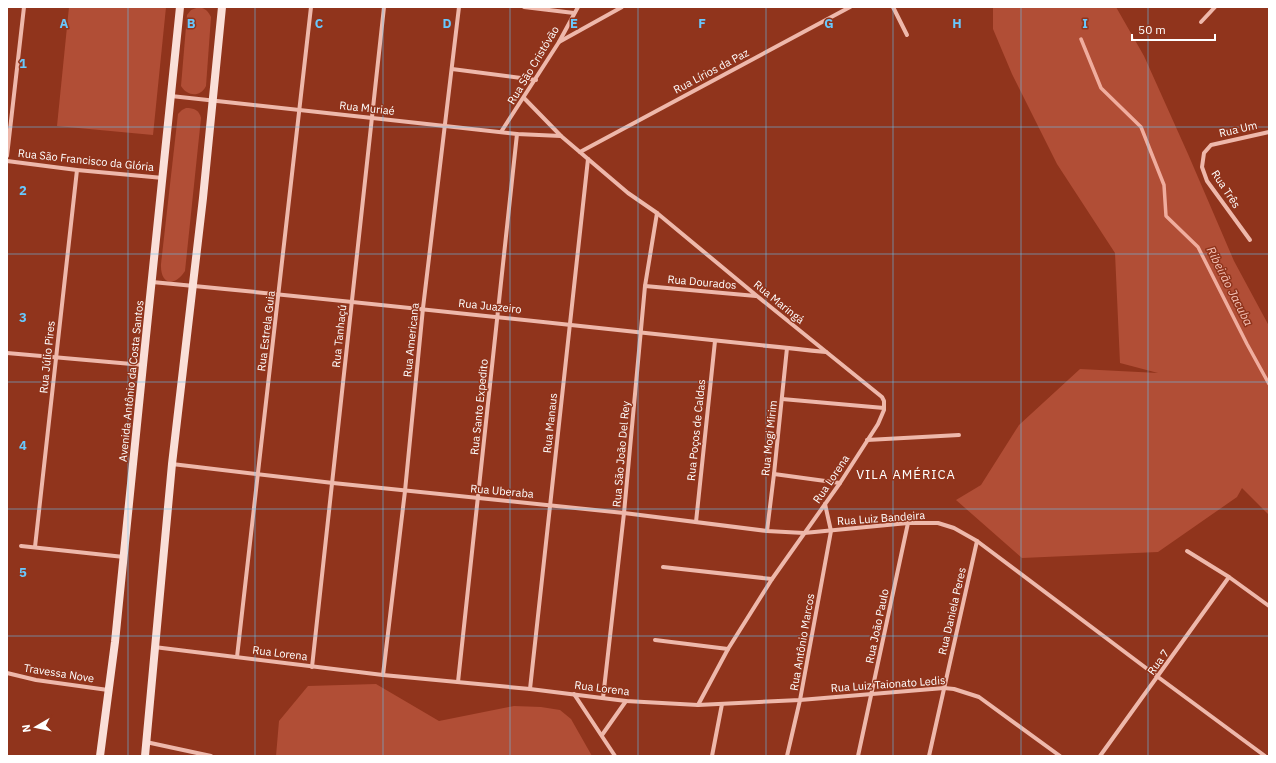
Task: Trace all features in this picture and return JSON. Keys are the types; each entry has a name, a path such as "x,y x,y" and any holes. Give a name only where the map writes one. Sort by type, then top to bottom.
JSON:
{"street":[{"path":"7,156 24,7"},
{"name":"Avenida Antônio da Costa Santos","path":"100,756 115,642 180,7"},
{"path":"145,756 172,464 203,198 222,7"},
{"name":"Rua Estrela Guia","path":"238,657 311,7"},
{"name":"Rua Tanhaçú","path":"312,666 384,7"},
{"name":"Rua Americana","path":"383,675 423,308 459,7"},
{"path":"524,7 574,13"},
{"name":"Rua São Cristóvão","path":"501,132 536,80 578,7"},
{"path":"559,42 622,7"},
{"name":"Rua Lírios da Paz","path":"580,152 850,7"},
{"path":"893,7 907,35"},
{"path":"1201,22 1215,7"},
{"path":"452,69 536,80"},
{"name":"Rua Muriaé","path":"171,96 517,134 561,136"},
{"path":"524,98 561,136 588,160 628,193 657,212"},
{"name":"Rua Um","path":"1211,144 1269,132"},
{"name":"Rua Santo Expedito","path":"458,682 517,134"},
{"name":"Rua Três","path":"1211,144 1204,153 1202,167 1207,180 1250,240"},
{"name":"Rua Manaus","path":"530,689 588,160"},
{"name":"Rua São Francisco da Glória","path":"7,161 77,170 163,178"},
{"name":"Rua Júlio Pires","path":"35,547 77,170"},
{"name":"Rua São João Del Rey","path":"603,698 624,513 645,286 657,212"},
{"name":"Rua Maringá","path":"657,212 757,296 882,397 884,401 884,408"},
{"name":"Rua Juazeiro","path":"152,282 423,308 826,352"},
{"name":"Rua Dourados","path":"645,286 757,296"},
{"name":"Rua Poços de Caldas","path":"696,522 715,341"},
{"name":"Rua Mogi Mirim","path":"767,531 787,348"},
{"path":"7,353 143,365"},
{"path":"782,399 884,408"},
{"name":"Rua Lorena","path":"154,647 383,675 530,689 626,701 698,705 728,649 772,579 840,483 883,415 884,408"},
{"path":"867,440 959,436"},
{"name":"Rua Uberaba","path":"172,464 404,491 624,513 767,531 804,533 831,530"},
{"path":"774,474 840,483"},
{"path":"826,504 831,530"},
{"name":"Rua Luiz Bandeira","path":"831,530 908,523 938,523 954,528 977,541"},
{"name":"Rua João Paulo","path":"858,756 908,523"},
{"name":"Rua Antônio Marcos","path":"787,756 800,700 831,530"},
{"path":"977,541 1266,756"},
{"name":"Rua Daniela Peres","path":"929,756 977,541"},
{"path":"21,546 124,557"},
{"path":"1186,551 1229,576 1269,606"},
{"path":"663,567 772,579"},
{"name":"Rua 7","path":"1100,756 1229,576"},
{"path":"655,640 728,649"},
{"name":"Travessa Nove","path":"7,673 36,680 108,690"},
{"name":"Rua Luiz Taionato Ledis","path":"698,705 800,700 944,688 954,689 979,697 1060,756"},
{"path":"574,694 615,756"},
{"path":"602,735 626,701"},
{"path":"712,756 722,704"},
{"path":"146,742 211,756"}],"shaded area":[{"path":"69,7 166,7 153,135 57,126"},
{"path":"199,7 206,10 211,17 206,86 197,94 190,94 181,86 187,15 191,10"},
{"path":"993,7 1116,7 1144,56 1234,261 1269,326 1269,515 1242,488 1237,497 1158,552 1022,558 956,500 981,485 1019,425 1080,369 1158,373 1120,363 1115,253 1057,164 1012,74 993,29"},
{"path":"186,108 196,110 201,118 185,271 181,276 172,282 165,279 163,276 161,264 178,114"},
{"path":"376,684 439,721 514,706 541,707 560,710 571,719 592,756 276,756 279,721 308,686"}],"waterway":[{"name":"Ribeirão Jacuba","path":"1081,39 1101,88 1141,127 1164,185 1166,216 1198,247 1269,384"}],"district":[{"name":"VILA AMÉRICA","path":"906,474"}]}
